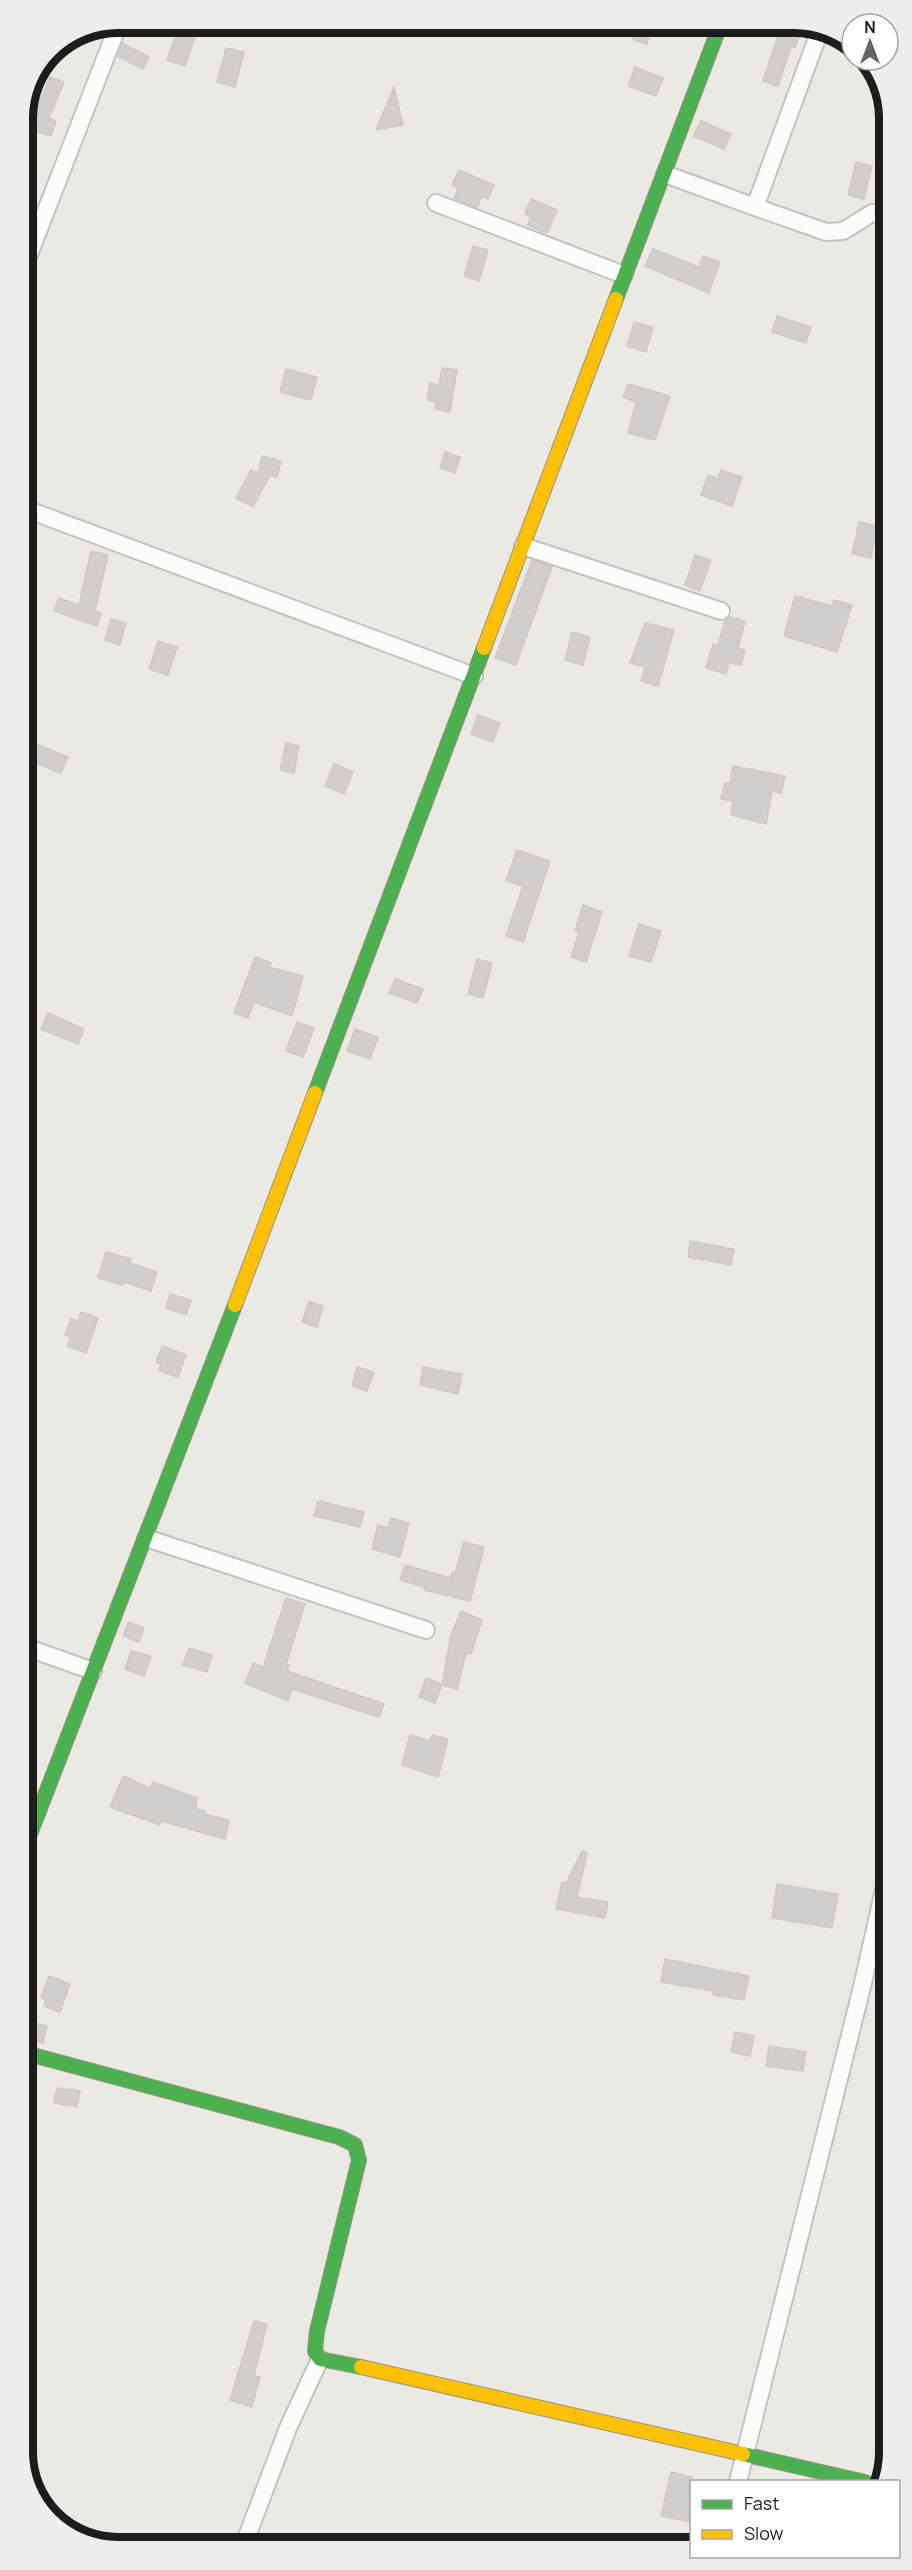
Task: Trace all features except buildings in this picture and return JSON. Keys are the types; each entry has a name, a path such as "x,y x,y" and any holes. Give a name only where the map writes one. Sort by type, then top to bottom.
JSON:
{"street":[{"path":"33,244 115,33"},
{"path":"33,1826 146,1538 717,33"},
{"path":"754,207 818,36"},
{"path":"665,174 826,232 843,231 872,213 879,213"},
{"path":"436,203 624,275"},
{"path":"33,512 474,676"},
{"path":"522,546 721,611"},
{"path":"146,1538 426,1630"},
{"path":"33,1650 93,1671"},
{"path":"738,2480 879,1911"},
{"path":"33,2055 339,2137 355,2145 359,2160 316,2331 315,2351 320,2359 350,2364 744,2456 860,2480"},
{"path":"247,2537 288,2428 320,2359"}],"traffic: fast":[{"path":"616,299 717,33"},
{"path":"315,1093 484,648"},
{"path":"33,1826 235,1305"},
{"path":"33,2055 339,2137 355,2145 359,2160 317,2331 315,2351 320,2359 361,2367"},
{"path":"743,2454 856,2480"}],"traffic: slow":[{"path":"484,648 616,299"},
{"path":"235,1305 315,1093"},
{"path":"361,2367 743,2454"}]}
